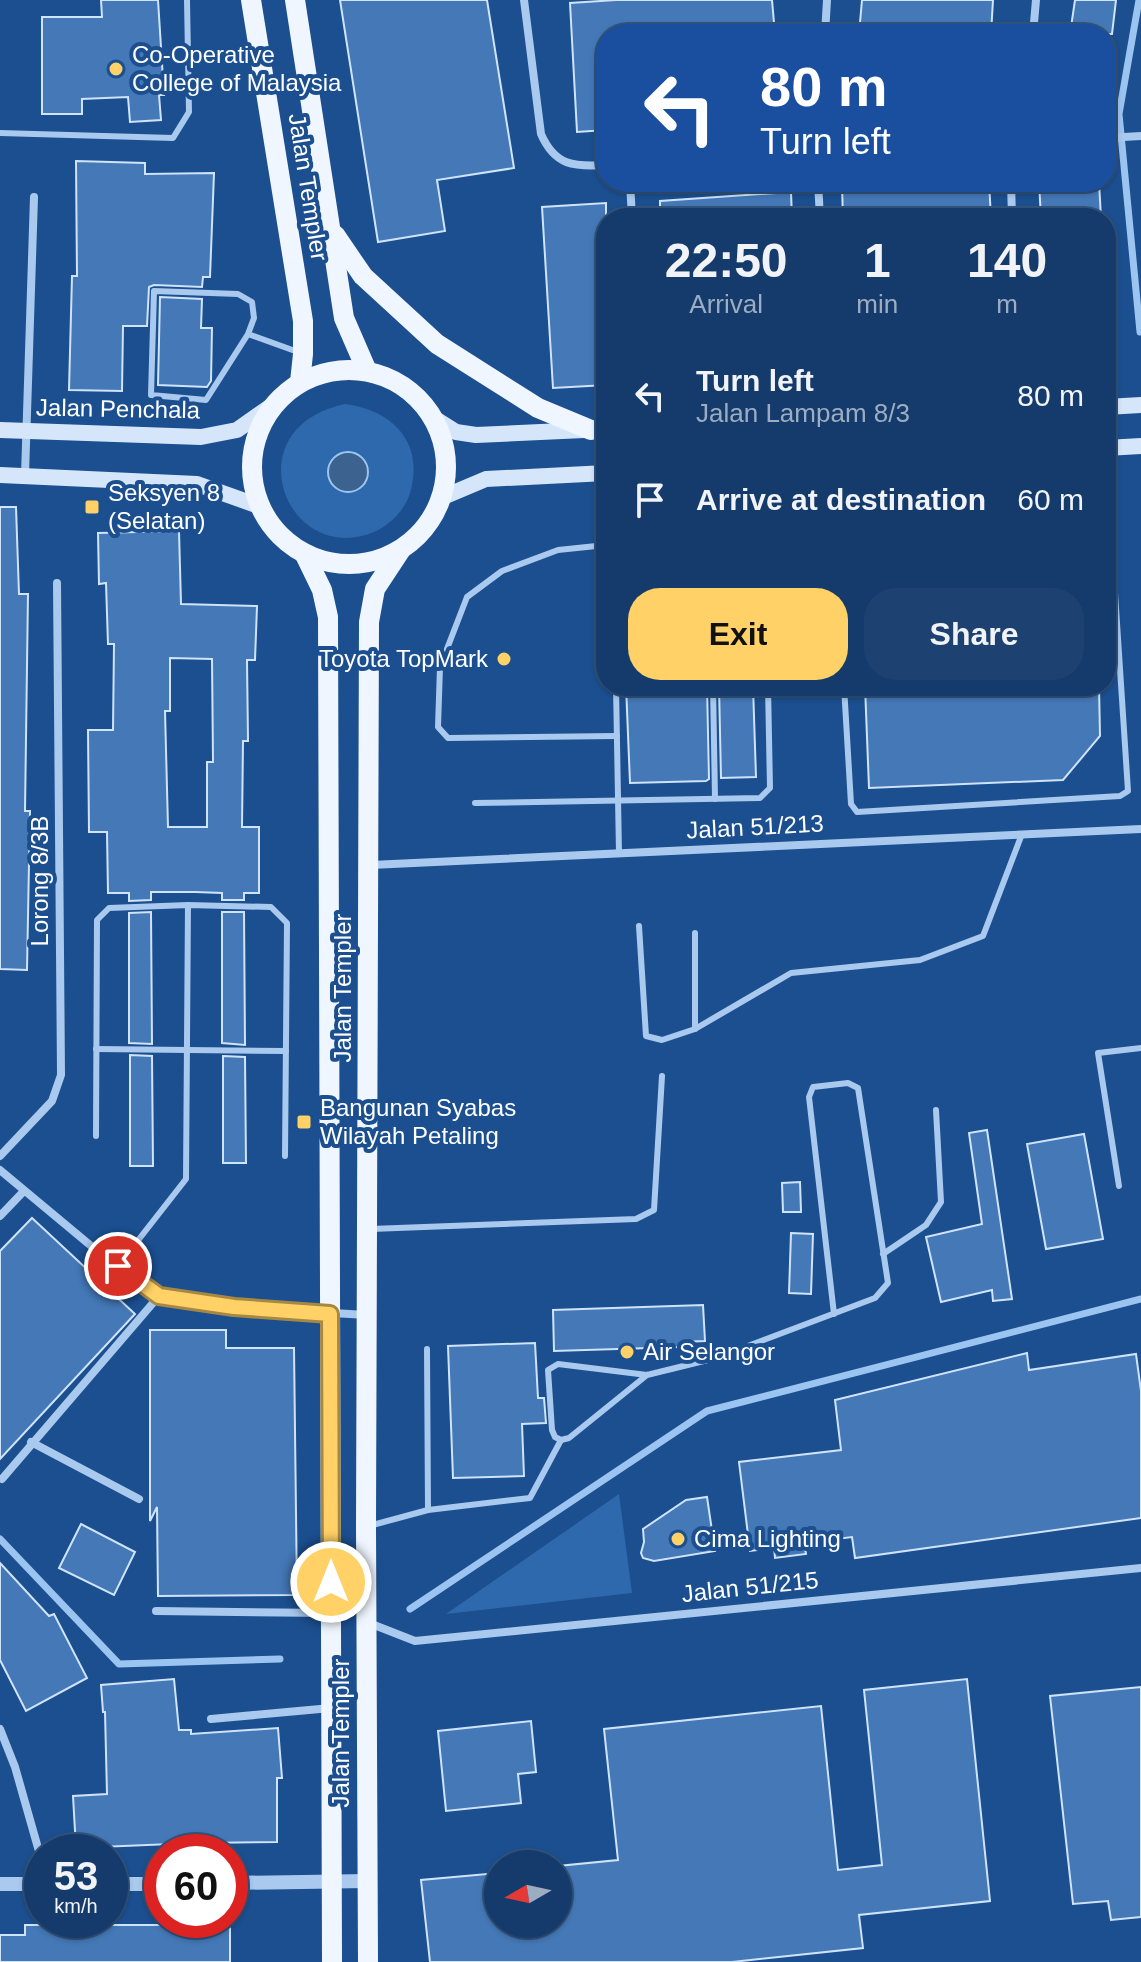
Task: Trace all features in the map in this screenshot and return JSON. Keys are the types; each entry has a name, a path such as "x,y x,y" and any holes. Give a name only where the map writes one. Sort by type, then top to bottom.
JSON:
{"main road":[{"name":"Jalan Templer","path":"251,0 303,321 300,382"},
{"name":"Jalan Templer","path":"295,0 344,318 367,371"},
{"path":"330,228 363,276 437,344 538,408 596,429"},
{"path":"332,371 367,371 398,383 415,396 441,435 446,465 441,498 425,528 400,551 371,563 337,565 305,555 278,534 259,506 251,467 257,434 274,404 300,382 332,371"},
{"name":"Jalan Penchala","path":"0,430 201,437 237,430 274,404"},
{"path":"1116,406 1141,405"},
{"path":"429,415 456,432 476,435 596,430"},
{"path":"1116,447 1141,446"},
{"path":"441,498 486,479 596,474"},
{"path":"0,475 197,484 259,506"},
{"name":"Jalan Templer","path":"368,1962 369,622 375,589 400,551"},
{"name":"Jalan Templer","path":"305,555 322,590 328,617 332,1962"}],"street":[{"path":"524,0 541,134 548,150 566,163 596,166"},
{"path":"826,24 827,0"},
{"path":"1034,24 1036,0"},
{"path":"1116,137 1137,136"},
{"path":"25,476 34,197"},
{"name":"Lorong 8/3B","path":"0,1156 52,1101 61,1075 57,583"},
{"name":"Jalan 51/213","path":"370,865 1141,829"},
{"path":"0,1170 159,1296 234,1307 367,1315"},
{"path":"0,1216 24,1191"},
{"path":"2,1479 159,1296"},
{"path":"31,1442 139,1499"},
{"name":"Jalan 51/215","path":"366,1622 415,1641 1141,1568"},
{"path":"156,1611 331,1613"},
{"path":"211,1719 332,1708"},
{"path":"0,1729 15,1767 34,1834"},
{"path":"248,1883 367,1881"},
{"path":"0,1884 24,1884"}],"lane":[{"path":"0,133 173,138 189,112 187,0"},
{"path":"154,291 238,294 252,302 254,318 248,334 206,400 151,395 154,291"},
{"path":"248,334 303,354"},
{"path":"596,546 558,550 502,571 467,597 440,667 438,727 448,738 617,736"},
{"path":"845,696 851,804 857,812 1120,796 1128,791 1116,608"},
{"path":"616,696 619,853"},
{"path":"713,696 715,799"},
{"path":"475,803 760,798 770,788 768,696"},
{"path":"639,926 646,1036 662,1040 695,1029 791,973 920,960 983,936 1022,834"},
{"path":"118,1266 186,1179 188,905"},
{"path":"96,1136 97,920 109,908 188,905 271,907 287,923 285,1156"},
{"path":"695,933 695,1029"},
{"path":"1119,1186 1098,1053 1141,1048"},
{"path":"96,1049 286,1051"},
{"path":"367,1229 636,1219 654,1210 662,1076"},
{"path":"647,1375 569,1438 561,1440 555,1437 548,1370 558,1364 647,1375 716,1358 834,1314 875,1298 888,1283 858,1088 848,1083 813,1087 809,1097 834,1314"},
{"path":"883,1254 926,1225 941,1202 936,1110"},
{"path":"427,1349 428,1510"},
{"path":"366,1527 428,1510 530,1498 561,1440"}],"shaded area":[{"path":"345,404 377,413 401,432 413,458 413,475 405,505 386,525 374,532 343,538 316,531 296,514 284,490 281,465 289,439 310,418","holes":["341,452 364,460 369,471 358,490 344,492 337,489 331,460"]},
{"path":"348,452 362,458 368,472 362,486 348,492 334,486 328,472 334,458"},
{"path":"619,1494 632,1593 446,1614"}],"building":[{"path":"101,0 158,0 164,95 159,95 161,120 130,122 128,97 82,99 82,114 42,114 42,17 102,17"},
{"path":"340,0 487,0 514,168 437,180 445,231 378,242"},
{"path":"772,0 774,24 596,24 596,131 577,132 570,3"},
{"path":"862,0 993,0 992,24 860,24"},
{"path":"1075,0 1116,0 1113,24 1071,24"},
{"path":"76,161 145,163 145,174 214,173 210,277 203,277 202,287 149,287 147,326 123,326 122,391 69,390 72,276 77,276"},
{"path":"791,192 792,208 660,208 660,201"},
{"path":"842,192 990,192 990,208 843,208"},
{"path":"1040,192 1100,192 1100,208 1040,208"},
{"path":"606,203 606,208 596,208 596,386 553,388 542,207"},
{"path":"160,297 202,299 201,328 212,328 211,381 207,387 158,385"},
{"path":"0,507 16,507 19,594 28,594 25,811 30,811 27,970 0,969"},
{"path":"179,531 181,604 257,606 255,660 247,660 248,741 243,741 242,827 259,827 259,893 244,893 244,900 222,900 222,893 151,892 151,900 129,901 129,893 108,893 107,832 89,832 88,730 113,730 114,644 108,644 106,583 99,584 98,533","holes":["170,658 212,659 213,762 207,762 207,827 168,827 165,711 170,711"]},
{"path":"626,696 707,696 709,779 630,783"},
{"path":"719,696 753,696 756,777 721,778"},
{"path":"865,696 1099,696 1100,736 1063,780 869,788"},
{"path":"151,912 152,1044 129,1043 129,913"},
{"path":"222,912 244,912 245,1045 222,1043"},
{"path":"130,1055 152,1056 153,1166 130,1166"},
{"path":"223,1056 245,1057 246,1163 223,1163"},
{"path":"987,1130 1012,1299 993,1301 992,1290 941,1302 926,1237 982,1224 969,1133"},
{"path":"1084,1134 1103,1239 1046,1249 1027,1144"},
{"path":"800,1182 801,1212 783,1212 782,1183"},
{"path":"32,1218 135,1314 0,1459 0,1251"},
{"path":"791,1233 813,1234 811,1294 789,1293"},
{"path":"703,1305 705,1341 681,1342 682,1347 554,1351 553,1310"},
{"path":"150,1330 226,1330 226,1348 294,1348 297,1595 158,1596 157,1507 150,1521"},
{"path":"535,1343 538,1398 544,1398 546,1423 522,1424 524,1476 453,1478 448,1346"},
{"path":"1027,1353 1029,1370 1136,1354 1141,1391 1141,1518 855,1558 852,1537 804,1543 806,1554 775,1558 774,1548 750,1551 739,1462 841,1450 835,1400"},
{"path":"707,1497 715,1551 654,1561 643,1558 643,1529 686,1500"},
{"path":"81,1524 135,1552 114,1595 59,1568"},
{"path":"0,1563 49,1616 54,1614 87,1678 26,1711 0,1660"},
{"path":"174,1679 179,1730 191,1730 191,1734 278,1728 282,1778 277,1778 277,1842 248,1842 248,1834 144,1834 144,1845 128,1846 128,1834 75,1834 73,1796 107,1794 105,1712 101,1685"},
{"path":"967,1679 990,1901 859,1915 863,1948 732,1962 430,1962 421,1880 484,1874 484,1938 572,1938 572,1865 618,1860 604,1729 821,1706 838,1870 882,1865 864,1690"},
{"path":"1141,1687 1141,1917 1111,1920 1108,1901 1073,1904 1050,1696"},
{"path":"531,1721 536,1772 518,1774 521,1803 446,1811 438,1731"},
{"path":"128,1925 144,1925 144,1938 230,1938 230,1962 0,1962 0,1935 24,1935 24,1938 128,1938"}],"waterway":[{"path":"1139,0 1119,114 1140,332"},
{"path":"410,1609 707,1411 1141,1299"},
{"path":"0,1539 119,1664 280,1659"}],"place":[{"name":"Co-Operative College of Malaysia","path":"116,69"},
{"name":"Seksyen 8 (Selatan)","path":"92,507"},
{"name":"Toyota TopMark","path":"504,659"},
{"name":"Bangunan Syabas Wilayah Petaling","path":"304,1122"},
{"name":"Air Selangor","path":"627,1352"},
{"name":"Cima Lighting","path":"678,1539"}],"route":[{"path":"118,1266 159,1296 234,1307 330,1314 331,1582"}]}
